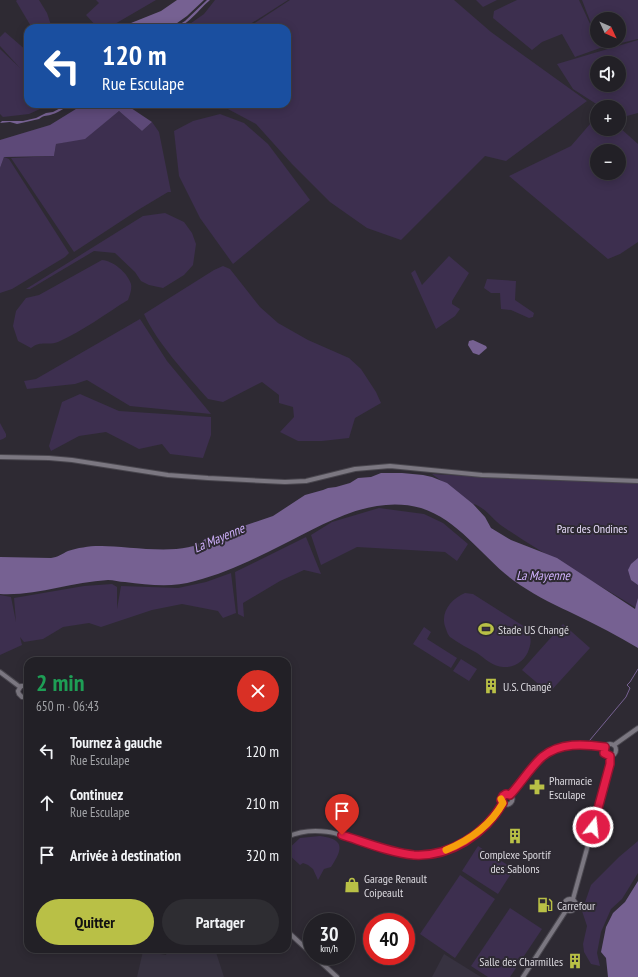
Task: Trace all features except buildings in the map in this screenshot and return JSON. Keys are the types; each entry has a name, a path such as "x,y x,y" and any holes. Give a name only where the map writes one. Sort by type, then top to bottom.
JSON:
{"street":[{"path":"0,457 72,460 175,476 285,482 306,481 355,469 390,466 489,475 638,481"},
{"path":"0,672 20,687"},
{"path":"20,687 24,685"},
{"path":"20,687 18,691 20,696 24,698"},
{"path":"291,836 297,834 322,831 342,835 402,853 418,855 442,852 461,844 486,826 498,812 503,803 501,800 503,796 506,794 510,795 520,785 542,757 552,751 566,746 583,744 605,747 609,744 614,745 638,728"},
{"path":"610,756 614,755 616,752 614,745"},
{"path":"605,747 604,753 610,756"},
{"path":"567,910 572,910 575,908 576,903 573,899 606,780 610,756"},
{"path":"503,803 508,805 511,803 512,799 510,795"},
{"path":"567,910 564,906 564,902 567,899 573,899"},
{"path":"523,977 567,910"},
{"path":"291,935 303,946"},
{"path":"324,965 337,977"}],"shaded area":[{"path":"78,108 131,108 152,122 142,131 119,111 85,139 56,144 54,156 4,157 0,168 0,140 50,125"},
{"path":"143,953 166,955 166,953 216,953 224,977 137,977"},
{"path":"444,954 481,977 432,977"}],"green space":[{"path":"39,0 47,13 51,24 30,24 16,1"},
{"path":"96,0 156,0 115,24 94,24 86,15 99,3"},
{"path":"215,0 288,0 250,24 190,24 204,14"},
{"path":"290,0 454,0 491,32 587,101 506,161 485,156 401,240 367,228 330,202 292,164 256,124 226,108 291,108 291,24 253,24"},
{"path":"476,0 497,0 483,7"},
{"path":"517,0 579,0 590,24 590,48 600,48 575,57 562,34 542,42 532,50 493,18 494,11"},
{"path":"582,0 638,0 638,39 626,42 626,12 590,12 590,21"},
{"path":"5,32 24,48 24,108 42,108 29,114 3,117 0,114 0,49 20,68 0,46 0,37"},
{"path":"638,40 638,113 626,116 626,100 590,100 573,89 557,64 611,48 626,48 626,44"},
{"path":"119,111 142,131 152,122 159,132 171,192 168,192 138,210 74,252 11,158 54,156 56,144 85,138"},
{"path":"220,114 244,123 268,144 310,200 233,264 200,218 179,176 174,131 193,121"},
{"path":"590,124 590,136 626,136 626,133 638,144 638,242 620,254 608,259 509,176 571,146"},
{"path":"4,157 9,159 69,253 65,257 12,289 0,293 0,168"},
{"path":"165,213 184,222 192,233 196,244 193,265 184,275 163,288 149,285 141,281 135,272 115,253 94,251 30,289 26,289 143,216"},
{"path":"449,256 469,273 452,301 452,304 460,309 455,316 436,329 411,273 415,270 422,285"},
{"path":"102,260 111,262 126,275 131,284 131,292 128,300 85,328 58,342 51,344 38,344 31,348 18,341 13,326 16,311 26,298 39,295"},
{"path":"223,266 230,269 260,307 278,323 308,340 349,358 361,369 376,392 381,403 355,418 349,438 322,441 298,441 280,432 294,417 293,407 279,403 279,395 262,382 223,402 208,399 164,347 144,314 214,270"},
{"path":"487,279 516,281 515,300 534,313 533,317 529,318 511,310 501,309 500,293 491,293 484,288"},
{"path":"140,319 167,361 211,414 130,406 87,380 75,384 27,389 24,381 36,379"},
{"path":"80,394 119,411 211,417 211,435 203,458 170,454 162,444 139,449 106,432 79,436 51,451 49,446 62,402"},
{"path":"0,423 6,437 0,440"},
{"name":"Parc des Ondines","path":"432,474 556,481 617,481 638,483 638,609 519,537 499,523 481,507 473,504"},
{"path":"379,508 424,514 443,523 468,544 457,561 445,552 357,547 321,565 311,535 332,522"},
{"path":"306,537 321,574 304,570 280,581 243,603 244,617 238,614 235,572"},
{"path":"231,573 236,613 223,618 218,611 182,604 152,610 101,627 89,623 63,627 43,639 24,642 20,637 22,645 0,655 0,595 11,597 16,622 14,598 84,586 112,584 117,587 117,609 121,586 178,588 206,582"},
{"name":"Stade US Changé","path":"465,593 473,594 527,629 531,640 528,653 523,660 512,666 496,666 449,636 444,623 445,612 455,599"},
{"path":"563,624 590,648 549,693 522,670"},
{"path":"424,627 431,632 427,639 457,658 451,668 413,644"},
{"path":"461,659 477,669 469,681 453,671"},
{"path":"320,836 328,837 338,842 339,850 335,861 331,867 324,869 318,880 313,869 303,863 300,865 291,857 291,846 300,838"},
{"path":"638,841 638,873 622,899 611,909 601,932 597,953 600,966 591,964 584,952 583,944 587,926 582,911 591,885 619,857"},
{"path":"478,846 514,869 498,894 462,871"},
{"path":"460,875 495,899 455,958 420,934"},
{"path":"510,908 542,929 510,977 488,977 471,966"}],"water":[{"path":"177,0 204,0 187,16 176,24 130,24 161,11"},
{"path":"207,0 210,0 188,21 184,24 180,24"},
{"path":"60,108 65,108 39,119 17,124 10,122 0,123 2,121 23,121 53,112"},
{"path":"473,340 486,346 487,348 479,355 473,353 468,345 469,341"},
{"name":"La Mayenne","path":"381,473 423,475 447,483 473,504 485,517 491,528 511,540 557,558 635,609 638,598 638,648 520,585 496,566 461,532 436,514 421,508 403,505 385,505 349,513 240,565 206,578 178,585 143,584 108,580 81,583 27,593 0,594 0,557 51,558 68,551 83,547 95,546 154,549 184,548 197,545 205,539 273,516 305,495 350,483 358,478 371,477"},
{"path":"638,558 638,585 631,580 628,570 631,564"},
{"path":"638,881 638,977 608,977 606,958 601,952 606,927 613,913 625,902"}],"waterway":[{"path":"590,740 626,697 630,688 627,685 638,669"}],"slow traffic":[{"path":"446,850 461,844 486,826 498,812 503,803 501,799"}],"place":[{"name":"Stade US Changé","path":"486,629"},
{"name":"U.S. Changé","path":"491,686"},
{"name":"Pharmacie Esculape","path":"537,787"},
{"name":"Complexe Sportif des Sablons","path":"515,836"},
{"name":"Garage Renault Coipeault","path":"352,885"},
{"name":"Carrefour","path":"545,905"},
{"name":"Salle des Charmilles","path":"575,961"}],"route":[{"path":"342,835 413,855 442,852 461,844 486,826 498,812 503,803 501,800 504,794 510,795 520,785 542,757 552,751 566,746 583,744 605,747 604,753 610,756 610,764 593,827"}]}
